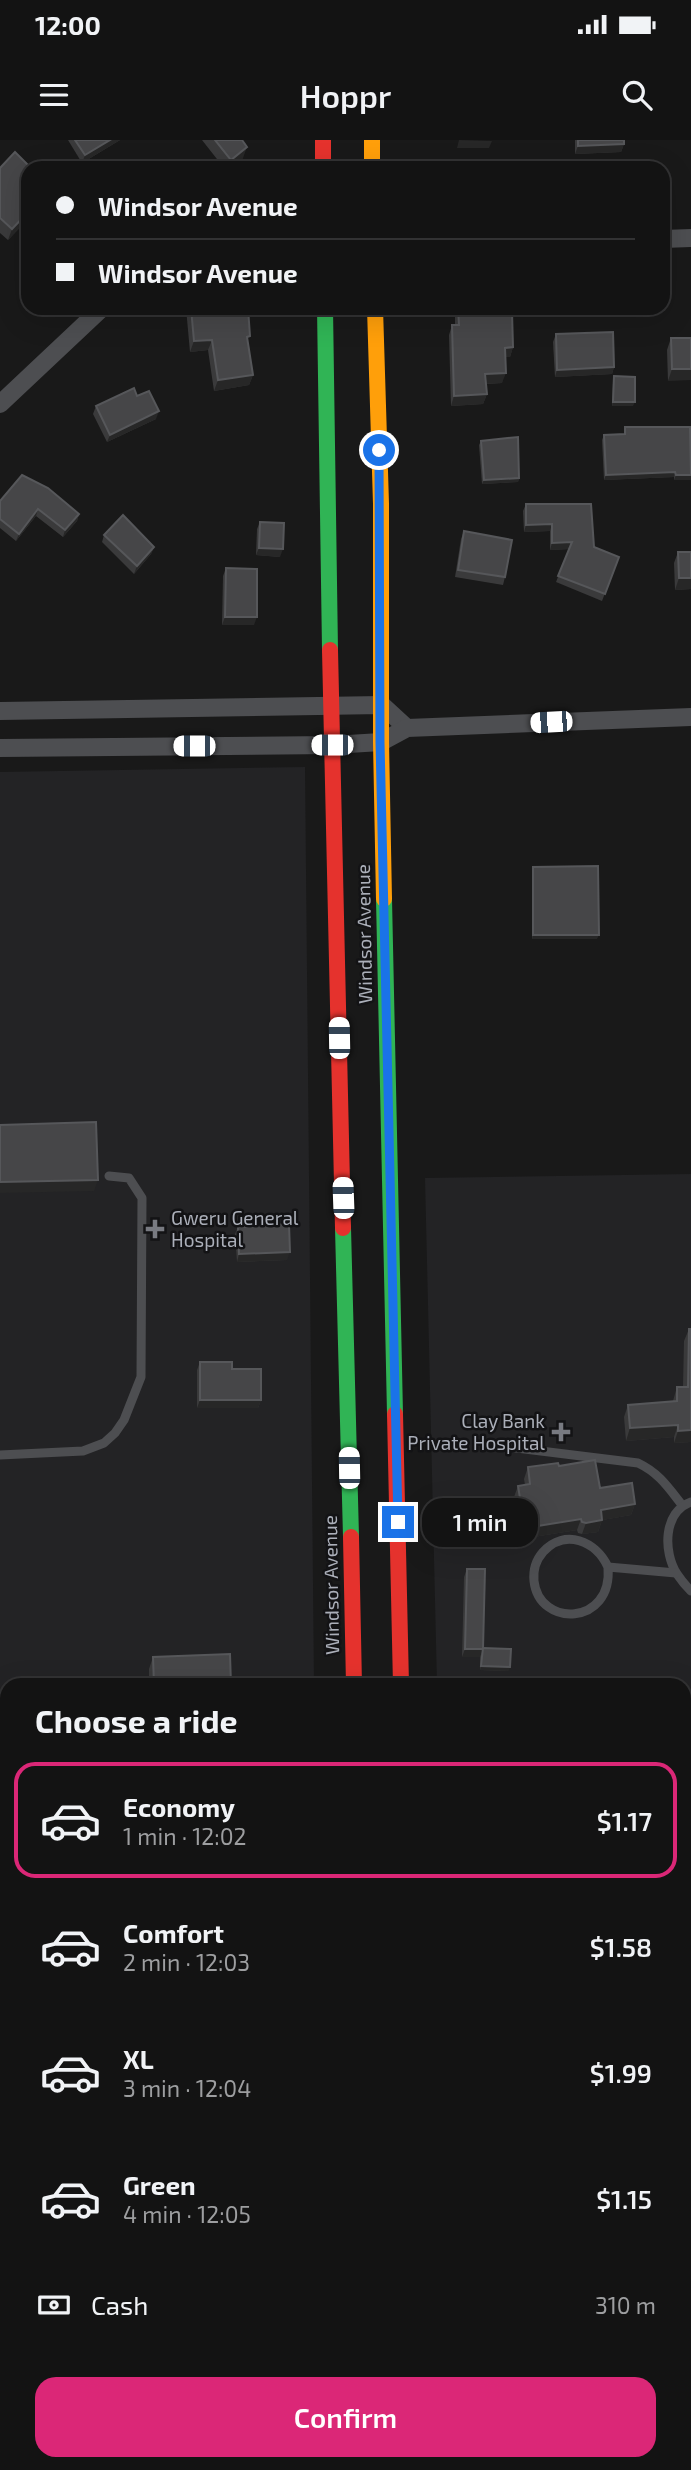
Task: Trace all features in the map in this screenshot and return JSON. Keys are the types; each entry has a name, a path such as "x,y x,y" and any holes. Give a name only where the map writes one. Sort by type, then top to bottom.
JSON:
{"main road":[{"path":"323,140 323,161"},
{"path":"372,140 372,161"},
{"name":"Windsor Avenue","path":"325,315 331,705 354,1678"},
{"name":"Windsor Avenue","path":"375,315 381,504 380,742 401,1678"}],"street":[{"path":"670,239 691,238"},
{"path":"0,404 95,315"},
{"path":"0,711 382,705 407,728"},
{"path":"0,748 332,745 380,742 407,728 691,717"}],"lane":[{"path":"0,1455 83,1451 104,1443 116,1433 130,1407 141,1377 142,1198 128,1178 109,1176"},
{"path":"508,1447 638,1463 651,1469 686,1503 674,1515 668,1532 669,1557 676,1573 691,1591"},
{"path":"561,1540 585,1541 595,1547 608,1567 607,1590 601,1600 581,1613 558,1612 540,1597 535,1586 536,1563 542,1553 561,1540"},
{"path":"608,1567 676,1573"}],"shaded area":[{"name":"Gweru General Hospital","path":"305,767 314,1678 0,1678 0,772"},
{"name":"Clay Bank Private Hospital","path":"691,1174 691,1678 437,1678 425,1178"}],"building":[{"path":"75,140 110,140 85,155"},
{"path":"215,140 242,140 247,147 231,160"},
{"path":"578,140 624,140 624,144 578,146"},
{"path":"15,152 24,161 21,161 21,219 12,229 0,218 0,168"},
{"path":"192,315 248,315 250,336 247,337 253,375 218,380 212,340 194,341"},
{"path":"458,315 512,315 513,347 505,348 506,373 485,374 487,394 454,396 452,325 459,325"},
{"path":"613,332 614,367 557,370 556,334"},
{"path":"671,338 691,338 691,369 672,369"},
{"path":"614,376 635,377 635,402 613,402"},
{"path":"134,388 137,396 149,391 159,411 110,435 96,406"},
{"path":"625,427 690,427 691,475 676,475 675,472 606,475 604,435 625,434"},
{"path":"518,437 519,478 484,480 481,441"},
{"path":"22,475 48,488 79,514 65,530 38,509 19,534 0,519 0,501"},
{"path":"526,504 591,504 594,547 619,557 605,594 558,576 572,542 552,543 552,524 526,525"},
{"path":"123,515 154,547 137,566 104,535"},
{"path":"260,522 284,523 283,549 259,548"},
{"path":"464,531 512,540 505,577 458,570"},
{"path":"678,552 691,552 691,578 679,578"},
{"path":"226,568 257,569 257,617 225,617"},
{"path":"598,866 599,935 533,935 533,867"},
{"path":"96,1122 98,1180 0,1182 0,1125"},
{"path":"289,1224 290,1252 239,1254 238,1227"},
{"path":"689,1329 691,1430 678,1431 678,1425 630,1428 628,1405 677,1401 677,1387 688,1387"},
{"path":"200,1362 232,1362 232,1369 261,1369 261,1400 200,1400"},
{"path":"595,1460 600,1488 632,1483 635,1504 601,1510 602,1520 586,1523 581,1519 525,1528 518,1486 530,1484 528,1467 558,1463 559,1466"},
{"path":"467,1569 485,1569 483,1649 465,1649"},
{"path":"483,1648 511,1649 510,1667 481,1666"},
{"path":"230,1654 231,1678 154,1678 153,1657"}],"traffic: fast":[{"path":"325,315 330,650"},
{"path":"384,899 395,1414"},
{"path":"343,1228 351,1537"}],"traffic: slow":[{"path":"372,140 372,161"},
{"path":"375,315 381,504 384,899"}],"traffic: jam":[{"path":"323,140 323,161"},
{"path":"330,650 343,1228"},
{"path":"395,1414 401,1678"},
{"path":"351,1537 354,1678"}],"place":[{"name":"Gweru General Hospital","path":"155,1229"},
{"name":"Clay Bank Private Hospital","path":"561,1432"}],"route":[{"path":"379,450 382,705 380,742 398,1522"}]}
